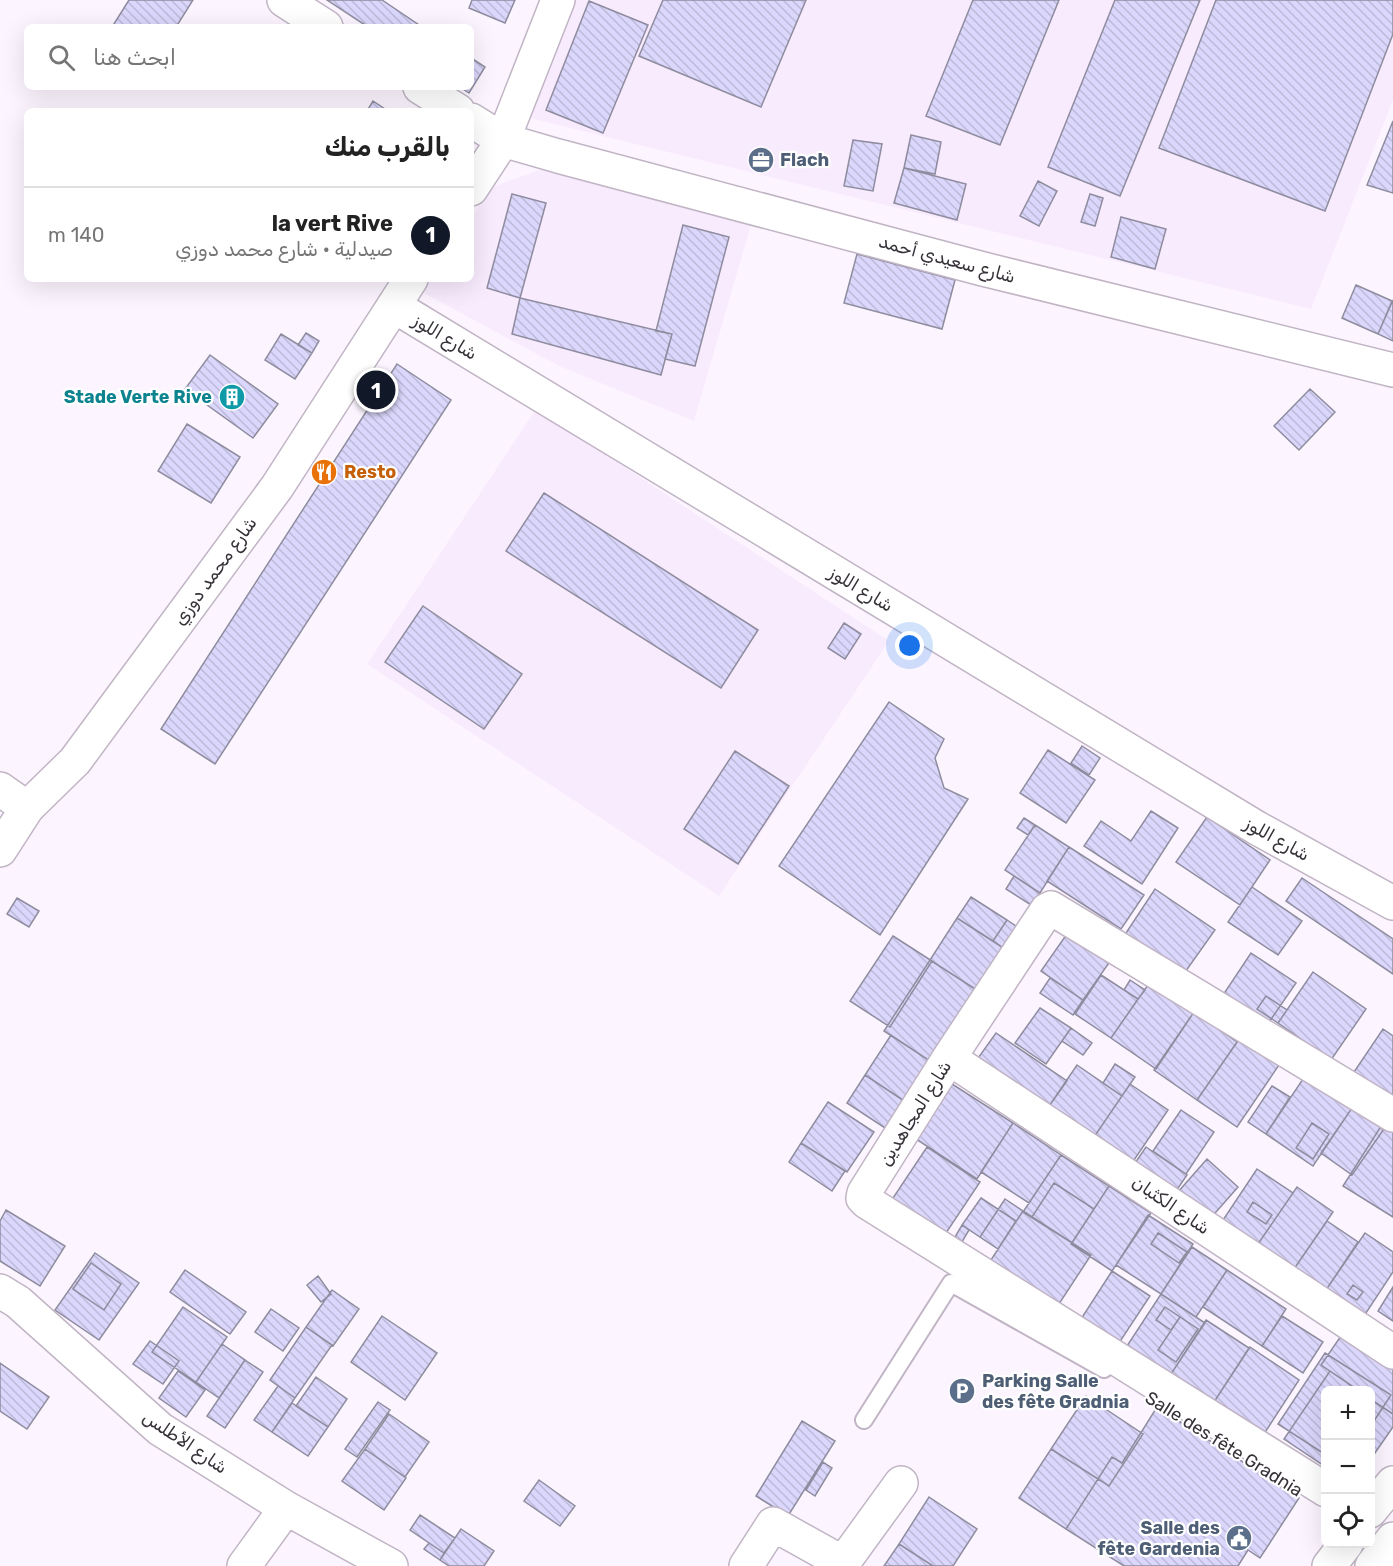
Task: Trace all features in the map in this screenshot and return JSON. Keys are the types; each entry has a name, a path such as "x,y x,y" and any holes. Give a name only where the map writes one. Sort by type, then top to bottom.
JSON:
{"street":[{"path":"284,0 321,24"},
{"path":"474,184 503,140 558,0"},
{"path":"425,90 453,108"},
{"name":"شارع سعيدي أحمد","path":"474,122 503,140 558,156 984,269 1393,370"},
{"name":"شارع محمد دوزي","path":"0,850 27,808 75,761 277,487 409,282"},
{"name":"شارع اللوز","path":"394,306 1257,828 1393,903"},
{"path":"0,789 27,808"},
{"name":"شارع المجاهدين","path":"1321,1487 863,1198 950,1058 1047,910 1051,908 1393,1115"},
{"name":"شارع الكثبان","path":"950,1058 1393,1352"},
{"name":"شارع الأطلس","path":"0,1291 18,1302 160,1430 286,1508 391,1566"},
{"path":"747,1566 773,1524 843,1563 901,1483"},
{"path":"1375,1506 1393,1483"},
{"path":"244,1566 286,1508"},
{"path":"1372,1566 1393,1539"},
{"path":"1329,1566 1343,1548"}],"lane":[{"name":"Salle des fête Gradnia","path":"864,1420 951,1283 1146,1394 1321,1505"}],"shaded area":[{"path":"573,0 1393,0 1393,100 1311,309 525,117"},
{"path":"542,169 751,225 694,421 559,366 422,292 429,282 474,282 474,214 492,187"},
{"path":"536,409 889,641 719,896 367,664"}],"building":[{"path":"129,0 193,0 178,24 114,24"},
{"path":"327,0 382,0 418,24 363,24"},
{"path":"472,0 515,0 505,23 469,8"},
{"path":"663,0 806,0 761,107 639,56"},
{"path":"973,0 1059,0 1000,145 926,116"},
{"path":"1115,0 1200,0 1120,196 1048,167"},
{"path":"1216,0 1393,0 1393,34 1325,211 1159,148"},
{"path":"589,1 648,25 603,133 546,110"},
{"path":"474,60 485,67 474,85"},
{"path":"373,101 384,108 369,108"},
{"path":"1393,121 1393,193 1367,185"},
{"path":"911,135 941,142 935,174 904,168"},
{"path":"853,140 882,144 873,191 844,186"},
{"path":"904,168 966,184 957,220 894,203"},
{"path":"1038,181 1057,191 1039,226 1020,216"},
{"path":"512,194 546,203 520,298 487,288"},
{"path":"1090,194 1103,198 1095,226 1081,222"},
{"path":"1121,217 1166,229 1155,269 1111,257"},
{"path":"683,225 729,237 695,366 665,359 672,334 656,331"},
{"path":"857,254 955,280 942,329 844,303"},
{"path":"1356,285 1392,301 1378,334 1342,318"},
{"path":"520,298 672,334 661,375 512,334"},
{"path":"1393,300 1393,341 1378,334"},
{"path":"306,333 319,341 312,353 298,345"},
{"path":"281,334 312,353 295,379 265,360"},
{"name":"Stade Verte Rive","path":"210,355 278,404 253,438 185,389"},
{"path":"397,364 451,400 215,764 161,729"},
{"path":"1310,389 1335,412 1299,450 1274,426"},
{"path":"187,424 240,457 211,503 158,471"},
{"path":"544,493 758,630 721,688 506,551"},
{"path":"423,606 522,674 484,729 385,662"},
{"path":"844,623 861,634 845,659 828,648"},
{"path":"889,702 944,739 935,758 944,788 968,799 880,935 779,866"},
{"path":"1082,746 1100,758 1089,775 1071,763"},
{"path":"1048,750 1095,780 1066,823 1020,793"},
{"path":"735,751 789,786 738,864 684,829"},
{"path":"1151,811 1178,828 1142,884 1084,846 1101,821 1131,841"},
{"path":"1207,817 1270,860 1240,905 1176,862"},
{"path":"1024,818 1035,825 1028,835 1017,828"},
{"path":"1035,825 1069,847 1040,893 1005,870"},
{"path":"1069,847 1144,895 1121,929 1047,881"},
{"path":"1014,876 1040,893 1031,905 1006,889"},
{"path":"1302,878 1393,939 1393,974 1286,901"},
{"path":"1252,887 1302,921 1278,955 1228,922"},
{"path":"1155,889 1215,930 1183,975 1124,936"},
{"path":"971,897 1007,920 993,941 957,918"},
{"path":"17,898 39,911 29,927 7,914"},
{"path":"957,918 1008,951 981,993 930,960"},
{"path":"1007,920 1022,930 1008,951 993,941"},
{"path":"1069,931 1111,960 1083,1000 1041,971"},
{"path":"893,936 932,961 890,1027 850,1001"},
{"path":"1251,953 1296,983 1265,1028 1221,998"},
{"path":"930,960 980,992 933,1063 884,1031"},
{"path":"1313,972 1366,1009 1331,1060 1278,1023"},
{"path":"1101,975 1138,999 1111,1038 1075,1014"},
{"path":"1050,978 1083,1000 1073,1015 1040,993"},
{"path":"1130,980 1145,990 1138,999 1124,990"},
{"path":"1150,982 1194,1012 1156,1069 1111,1038"},
{"path":"1266,996 1287,1010 1278,1023 1257,1009"},
{"path":"1040,1008 1071,1028 1046,1064 1015,1043"},
{"path":"1194,1012 1237,1042 1197,1100 1154,1070"},
{"path":"1071,1028 1092,1043 1083,1055 1062,1041"},
{"path":"1383,1029 1393,1036 1393,1098 1354,1072"},
{"path":"996,1033 1067,1081 1047,1109 976,1061"},
{"path":"891,1035 933,1063 907,1103 865,1075"},
{"path":"1242,1035 1281,1062 1237,1127 1197,1100"},
{"path":"1115,1064 1135,1077 1122,1096 1103,1083"},
{"path":"1077,1065 1122,1096 1092,1140 1047,1109"},
{"path":"865,1075 903,1100 885,1128 847,1103"},
{"path":"1305,1076 1352,1108 1313,1166 1266,1134"},
{"path":"952,1084 1013,1123 977,1179 916,1139"},
{"path":"1130,1084 1168,1110 1130,1166 1092,1140"},
{"path":"1272,1086 1290,1097 1266,1134 1248,1122"},
{"path":"828,1102 874,1132 847,1172 801,1143"},
{"path":"1352,1108 1384,1129 1352,1175 1321,1153"},
{"path":"1181,1110 1214,1132 1186,1174 1153,1151"},
{"path":"1013,1123 1061,1155 1029,1203 981,1172"},
{"path":"1312,1123 1329,1134 1313,1159 1296,1148"},
{"path":"1383,1123 1393,1129 1393,1217 1343,1186"},
{"path":"801,1143 845,1171 832,1191 789,1162"},
{"path":"927,1147 980,1182 944,1236 891,1201"},
{"path":"1146,1147 1187,1175 1174,1194 1133,1166"},
{"path":"1061,1155 1109,1186 1072,1243 1023,1212"},
{"path":"1207,1159 1238,1187 1209,1220 1178,1192"},
{"path":"1257,1169 1293,1193 1258,1244 1223,1220"},
{"path":"1054,1183 1094,1209 1072,1243 1032,1217"},
{"path":"1109,1186 1151,1213 1112,1271 1071,1244"},
{"path":"1297,1187 1333,1212 1294,1269 1258,1244"},
{"path":"981,1198 1016,1221 998,1249 962,1225"},
{"path":"1005,1199 1023,1211 998,1249 980,1237"},
{"path":"1253,1202 1272,1215 1266,1224 1247,1212"},
{"path":"6,1210 65,1246 40,1286 0,1261 0,1221"},
{"path":"1023,1211 1091,1255 1055,1310 987,1266"},
{"path":"1148,1215 1193,1244 1161,1294 1116,1265"},
{"path":"1327,1221 1358,1242 1326,1290 1294,1269"},
{"path":"962,1225 969,1230 962,1242 955,1237"},
{"path":"1158,1233 1187,1252 1179,1263 1151,1244"},
{"path":"1365,1233 1393,1252 1393,1272 1364,1316 1326,1290"},
{"path":"1192,1247 1227,1270 1196,1317 1161,1294"},
{"path":"95,1253 139,1283 99,1340 55,1310"},
{"path":"91,1263 121,1284 104,1310 73,1289"},
{"path":"185,1270 246,1312 230,1334 170,1292"},
{"path":"1227,1270 1286,1309 1262,1346 1203,1307"},
{"path":"1112,1271 1150,1296 1119,1343 1081,1319"},
{"path":"318,1276 331,1294 321,1302 307,1285"},
{"path":"1353,1285 1363,1292 1357,1300 1347,1294"},
{"path":"1393,1287 1393,1321 1378,1311"},
{"path":"332,1290 359,1309 333,1346 306,1327"},
{"path":"1161,1294 1205,1323 1171,1374 1127,1346"},
{"path":"183,1307 227,1337 196,1382 152,1352"},
{"path":"1165,1307 1180,1317 1171,1330 1156,1320"},
{"path":"271,1309 299,1328 283,1351 255,1332"},
{"path":"382,1316 437,1353 405,1400 351,1362"},
{"path":"1282,1316 1323,1342 1303,1373 1262,1346"},
{"path":"1180,1317 1198,1329 1176,1362 1158,1350"},
{"path":"1206,1320 1249,1348 1214,1402 1171,1374"},
{"path":"306,1327 332,1345 295,1398 270,1380"},
{"path":"1343,1333 1393,1367 1393,1414 1375,1402 1375,1386 1352,1386 1321,1365"},
{"path":"150,1341 179,1361 163,1384 133,1364"},
{"path":"222,1344 245,1360 219,1398 196,1382"},
{"path":"1250,1347 1299,1380 1264,1434 1214,1402"},
{"path":"1325,1353 1391,1395 1375,1419 1375,1386 1321,1386 1321,1452 1278,1424"},
{"path":"245,1360 263,1372 225,1428 207,1416"},
{"path":"0,1363 49,1397 27,1429 0,1411"},
{"path":"178,1371 205,1390 186,1417 159,1398"},
{"path":"1330,1371 1352,1386 1321,1386 1321,1464 1284,1439"},
{"path":"316,1377 347,1399 328,1427 296,1406"},
{"path":"278,1386 295,1398 272,1432 254,1420"},
{"path":"1086,1396 1143,1434 1109,1486 1051,1449"},
{"path":"378,1402 390,1410 357,1457 345,1449"},
{"path":"1375,1402 1393,1414 1393,1427 1375,1453"},
{"path":"292,1403 328,1427 308,1456 272,1432"},
{"path":"1157,1407 1299,1498 1260,1558 1248,1550 1238,1566 1124,1566 1066,1529 1112,1457 1122,1463"},
{"path":"389,1414 429,1442 405,1477 365,1449"},
{"path":"802,1421 835,1441 788,1516 756,1496"},
{"path":"365,1449 406,1478 384,1510 342,1481"},
{"path":"1051,1449 1098,1479 1066,1529 1019,1498"},
{"path":"823,1462 832,1468 815,1496 806,1490"},
{"path":"539,1480 575,1506 560,1526 524,1501"},
{"path":"929,1497 977,1529 953,1566 933,1566 899,1544"},
{"path":"420,1515 455,1538 444,1553 410,1530"},
{"path":"461,1529 494,1551 484,1566 449,1566 440,1560"},
{"path":"429,1543 444,1553 440,1560 424,1549"},
{"path":"899,1544 933,1566 884,1566"}],"place":[{"name":"Flach","path":"761,160"},
{"name":"la vert Rive","path":"376,390"},
{"name":"Stade Verte Rive","path":"232,397"},
{"name":"Resto","path":"324,472"},
{"name":"Parking Salle des fête Gradnia","path":"962,1391"},
{"name":"Salle des fête Gardenia","path":"1239,1538"}]}
